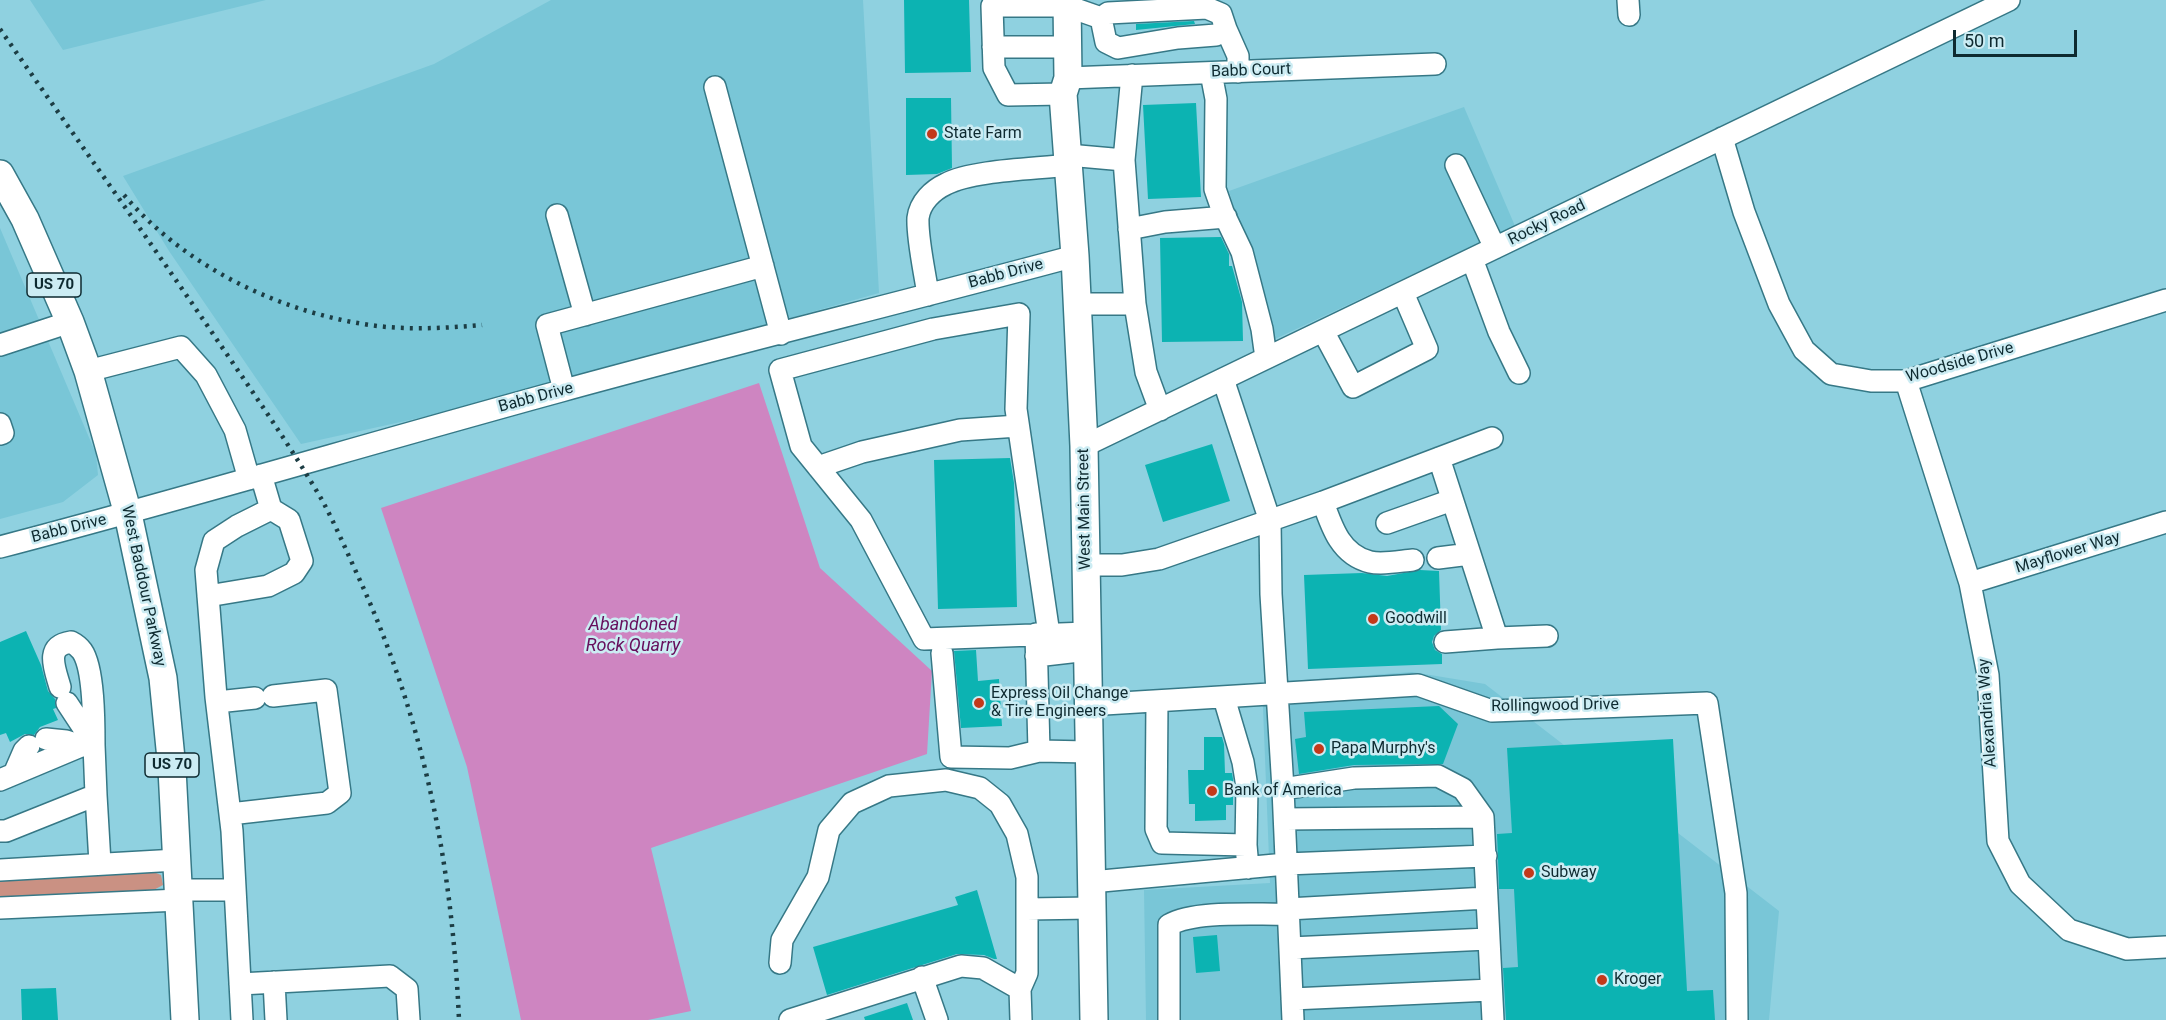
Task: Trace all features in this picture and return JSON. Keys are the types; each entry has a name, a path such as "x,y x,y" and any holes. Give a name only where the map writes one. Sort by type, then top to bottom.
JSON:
{"main road":[{"name":"West Main Street","path":"1067,3 1065,86 1084,446 1094,1020"},
{"name":"West Baddour Parkway","path":"0,174 25,219 70,322 88,371 128,514 163,678 172,769 186,1020"}],"street":[{"name":"Rocky Road","path":"1084,446 2009,0"},
{"path":"1066,47 993,47 992,3 1067,3 1101,18"},
{"path":"1101,18 1108,13 1207,8 1221,14 1238,56 1238,72"},
{"path":"1101,18 1106,42 1118,48 1178,38 1216,35 1226,29"},
{"name":"Babb Court","path":"993,47 994,68 1008,95 1132,75 1435,64"},
{"path":"1212,72 1216,99 1215,189 1242,252 1262,329 1266,358"},
{"path":"1132,75 1124,160 1135,304 1146,372 1160,410"},
{"path":"715,87 781,334"},
{"name":"Woodside Drive","path":"1722,138 1744,212 1779,304 1804,350 1831,374 1871,381 1906,381 2166,300"},
{"path":"928,295 918,218 922,205 931,194 947,183 969,176 1068,160 1124,160"},
{"path":"1456,165 1495,248"},
{"path":"557,215 585,315"},
{"path":"1129,229 1165,222 1226,217"},
{"name":"Babb Drive","path":"0,547 128,514 564,390 1075,256"},
{"path":"1472,259 1499,332 1519,373"},
{"path":"564,390 547,325 763,266"},
{"path":"1323,331 1353,387 1428,349 1403,293"},
{"path":"1077,304 1135,304"},
{"path":"1039,751 1036,656 1042,634 1016,409 1019,314 933,329 780,370 801,446 861,520 924,639 1042,634 1087,642"},
{"path":"0,345 70,322"},
{"path":"88,371 181,347 206,375 235,430 271,509 289,520 302,561 294,573 268,586 208,596"},
{"path":"1223,379 1270,521 1270,594 1285,819 1293,1010 1491,990"},
{"name":"Alexandria Way","path":"1906,381 1970,583 1988,675 1998,841 2020,884 2069,930 2127,949 2166,947"},
{"path":"0,424 3,433 0,434"},
{"path":"818,467 862,452 960,430 1018,426"},
{"path":"1086,565 1122,565 1159,559 1323,502 1492,438"},
{"path":"1439,458 1497,638"},
{"path":"1388,523 1452,500"},
{"path":"1323,502 1333,530 1347,552 1372,563 1413,560"},
{"path":"242,1020 230,814 217,702 206,570 214,541 237,526 271,509"},
{"name":"Mayflower Way","path":"1970,583 2166,522"},
{"path":"1438,558 1470,554"},
{"path":"1445,642 1546,636"},
{"path":"87,746 93,701 86,661 83,651 71,642 63,643 54,653 53,661 63,695 87,746 96,795 100,863"},
{"path":"1036,656 1087,642"},
{"path":"942,653 951,757 1010,758 1039,751 1089,752"},
{"name":"Rollingwood Drive","path":"1088,705 1418,685 1492,711 1707,703 1736,893 1737,1020"},
{"path":"217,702 326,690 340,793 327,803 230,814"},
{"path":"1224,698 1243,762 1247,787 1248,868"},
{"path":"1157,701 1156,829 1162,843 1246,845"},
{"path":"7,777 24,751 37,743 66,741 87,746"},
{"path":"7,777 87,746"},
{"path":"1283,789 1354,778 1438,776 1463,789 1483,817 1493,1020"},
{"path":"780,963 782,940 818,877 830,830 852,803 888,786 946,780 980,788 1000,804 1017,834 1027,877 1027,973 1020,989 1022,1020"},
{"path":"0,831 6,831 96,795"},
{"path":"1285,819 1483,817"},
{"path":"1092,882 1286,864 1486,856"},
{"path":"0,870 177,860"},
{"path":"0,908 236,890"},
{"path":"1169,1020 1169,925 1178,920 1196,916 1486,898"},
{"path":"1027,909 1092,908"},
{"path":"1290,948 1488,939"},
{"path":"790,1020 961,966 983,968 1020,989"},
{"path":"240,984 390,976 407,989 409,1020"},
{"path":"922,977 937,1020"},
{"path":"274,982 276,1020"}],"shaded area":[{"path":"30,0 266,0 63,50"},
{"path":"551,0 863,0 879,293 496,401 301,444 169,251 123,176 434,64"},
{"path":"1464,107 1515,226 1273,340 1229,191"},
{"path":"0,228 96,454 98,475 63,502 0,519"},
{"path":"1412,672 1485,684 1779,911 1769,1020 1146,1020 1144,890 1270,883 1262,683"},
{"path":"151,871 161,875 163,885 150,892 0,899 0,879"}],"water":[{"name":"Abandoned Rock Quarry","path":"759,383 820,568 932,671 927,754 651,848 691,1011 648,1020 521,1020 467,767 381,508"}],"building":[{"path":"904,0 969,0 971,72 905,73"},
{"path":"1194,21 1195,24 1136,30 1136,24"},
{"path":"906,98 951,98 952,168 937,174 906,175"},
{"path":"1196,103 1201,197 1148,199 1143,105"},
{"path":"1221,237 1229,254 1229,266 1232,266 1242,302 1243,341 1162,342 1160,238"},
{"path":"1212,444 1230,501 1163,522 1145,465"},
{"path":"1010,458 1014,483 1017,607 938,609 934,460"},
{"name":"Goodwill","path":"1420,570 1439,571 1441,630 1434,636 1432,642 1435,650 1442,654 1442,664 1308,669 1304,575 1362,573 1387,576"},
{"path":"26,631 41,665 48,691 55,699 56,708 53,709 58,720 40,727 34,735 25,734 10,742 6,733 0,735 0,642"},
{"name":"Express Oil Change & Tire Engineers","path":"976,650 978,681 999,679 1002,726 961,728 954,651"},
{"path":"1439,706 1458,724 1443,764 1354,765 1299,774 1295,739 1306,737 1304,712"},
{"path":"1204,737 1222,737 1225,773 1232,773 1233,805 1226,805 1226,820 1195,821 1195,804 1189,804 1188,770 1204,770"},
{"path":"1673,739 1687,991 1713,990 1715,1020 1506,1020 1503,968 1518,967 1514,889 1499,889 1497,834 1512,833 1507,748"},
{"path":"977,890 997,959 984,955 957,954 827,995 813,947 958,905 955,897"},
{"path":"1217,935 1220,971 1196,973 1193,937"},
{"path":"56,988 58,1020 22,1020 21,989"},
{"path":"907,1003 913,1020 865,1020 864,1017"}],"railway":[{"path":"0,29 268,415 322,500 340,537 381,630 401,684 431,793 450,904 459,1020"},
{"path":"124,195 176,245 238,283 272,299 307,311 377,326 430,328 482,325"}],"place":[{"name":"State Farm","path":"932,134"},
{"name":"Goodwill","path":"1373,619"},
{"name":"Express Oil Change & Tire Engineers","path":"979,703"},
{"name":"Papa Murphy's","path":"1319,749"},
{"name":"Bank of America","path":"1212,791"},
{"name":"Subway","path":"1529,873"},
{"name":"Kroger","path":"1602,980"}]}
